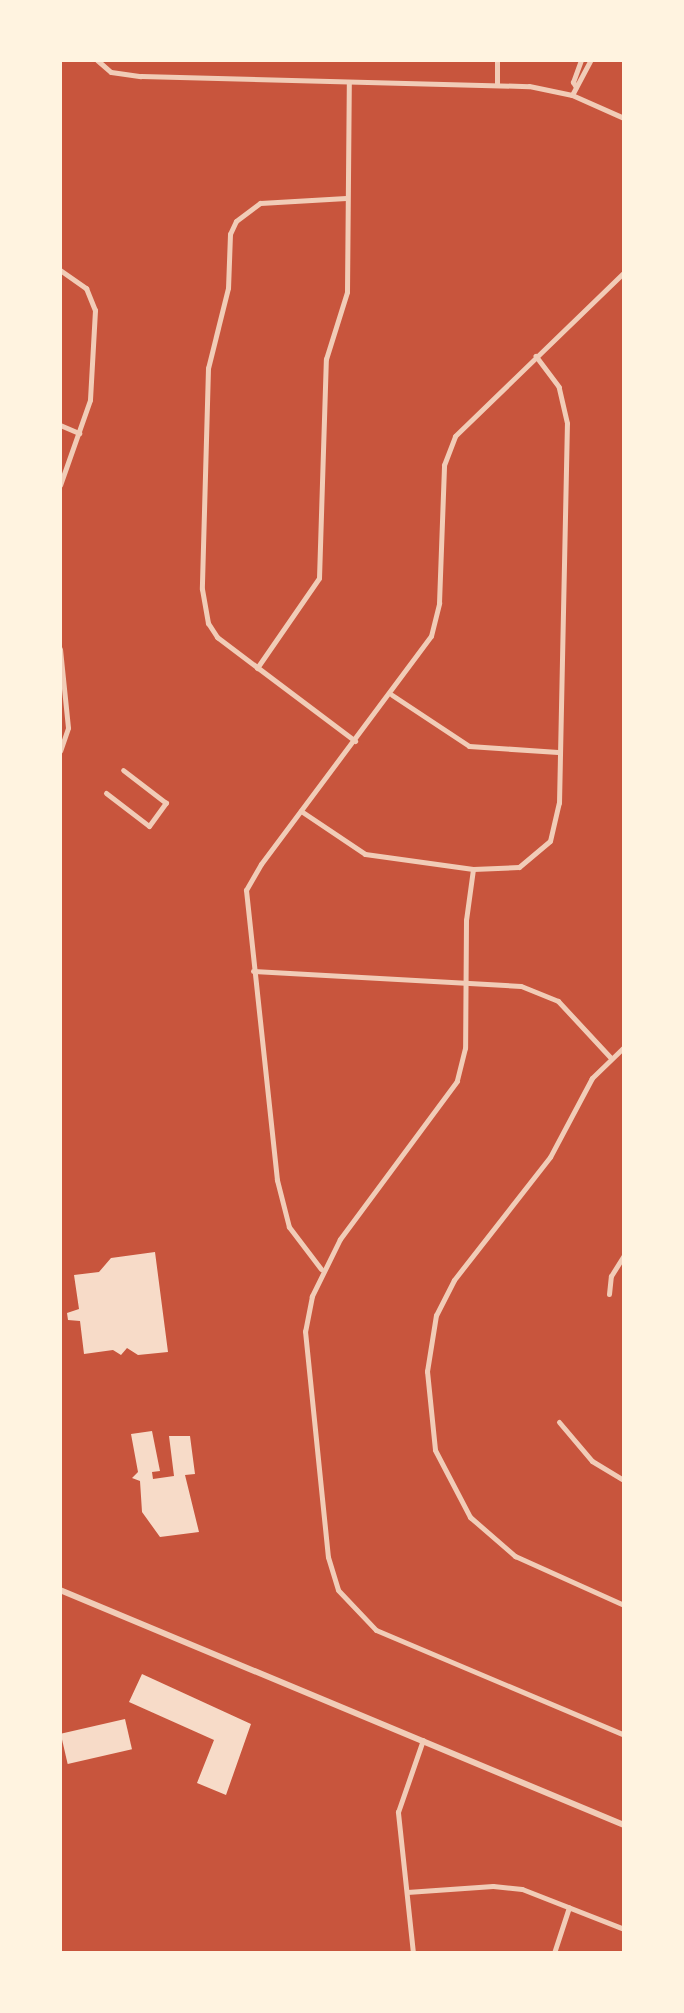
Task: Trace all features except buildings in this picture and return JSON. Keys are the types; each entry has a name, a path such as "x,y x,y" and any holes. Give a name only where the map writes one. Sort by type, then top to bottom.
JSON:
{"street":[{"path":"97,60 111,72 141,76 497,85 572,95 624,118"},
{"path":"497,60 497,85"},
{"path":"576,87 573,82 581,60"},
{"path":"572,95 591,60"},
{"path":"257,668 310,597 319,578 324,380 347,292 349,82"},
{"path":"346,198 260,203 236,221 230,234 228,288 208,368 202,606 217,637 355,741"},
{"path":"60,270 86,288 95,310 92,385 60,485"},
{"path":"321,1269 285,1216 253,971 246,890 301,811 392,695 437,622 449,450 465,422 624,272"},
{"path":"301,811 365,854 473,869 519,867 550,841 559,803 567,423 559,387 536,356"},
{"path":"60,425 79,433"},
{"path":"60,649 68,728 60,751"},
{"path":"392,695 469,746 559,752"},
{"path":"106,793 149,826 166,803 123,770"},
{"path":"473,869 466,920 468,983 465,1048 457,1081 321,1269 305,1331 314,1452 328,1557 338,1590 376,1630 624,1735"},
{"path":"253,971 540,990 568,1010 610,1057"},
{"path":"624,1047 610,1057 592,1078 550,1157 454,1280 436,1315 427,1371 435,1450 470,1517 515,1556 624,1605"},
{"path":"609,1294 611,1276 624,1255"},
{"path":"559,1422 592,1461 624,1480"},
{"path":"60,1590 624,1825"},
{"path":"413,1953 398,1812 423,1740"},
{"path":"407,1892 493,1886 522,1889 624,1929"},
{"path":"554,1953 569,1907"}]}
